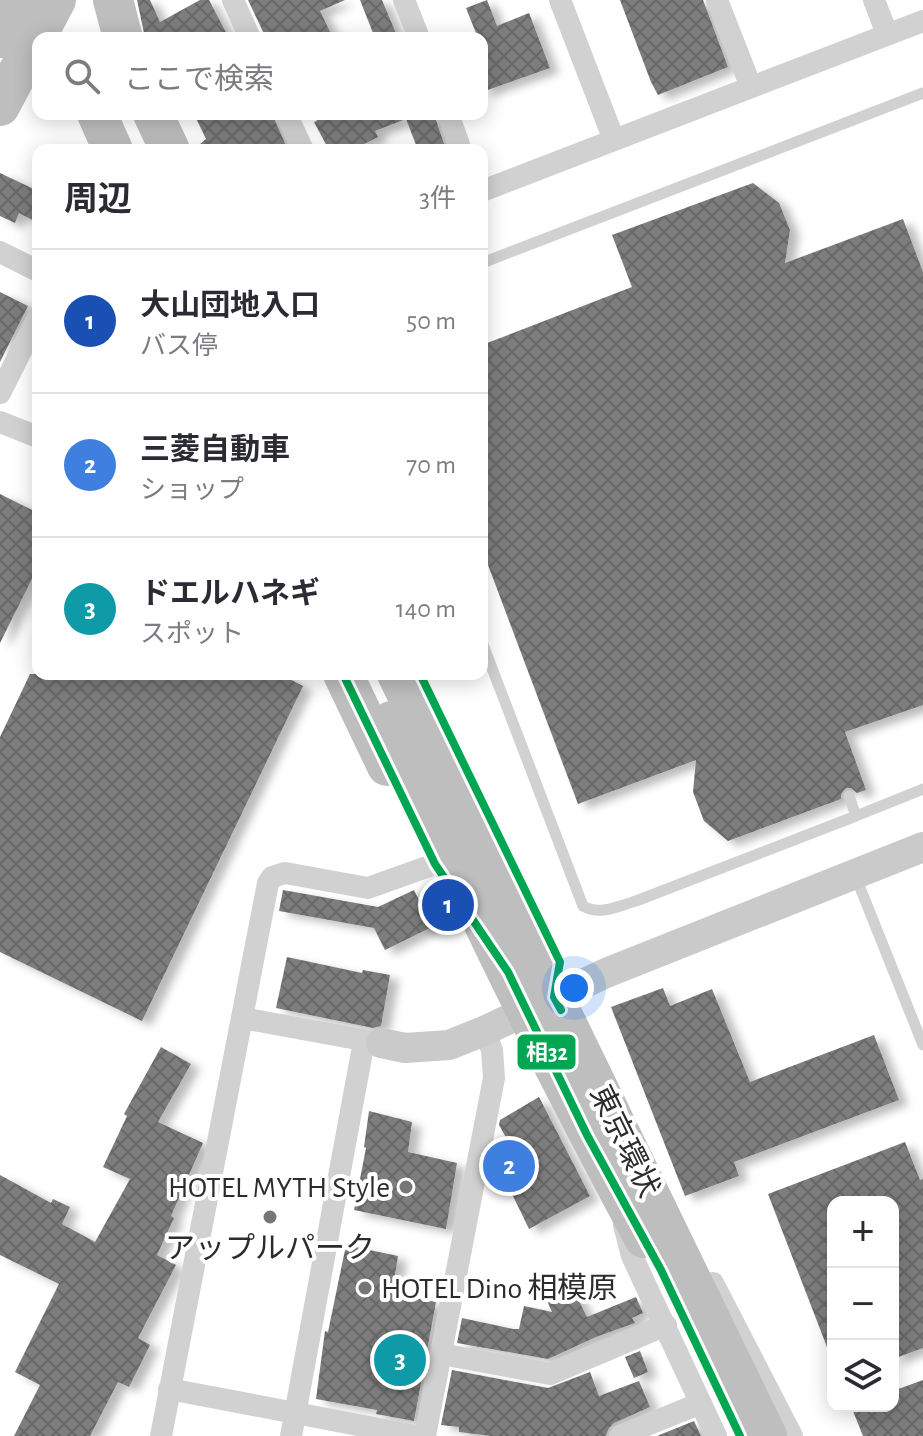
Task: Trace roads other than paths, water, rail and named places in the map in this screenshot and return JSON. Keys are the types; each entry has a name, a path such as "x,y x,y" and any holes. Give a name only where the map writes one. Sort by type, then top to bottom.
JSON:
{"highway":[{"path":"93,0 99,32"},
{"path":"113,0 121,32"},
{"path":"0,106 32,32"},
{"path":"0,112 19,101 32,99"},
{"path":"128,120 138,144"},
{"path":"156,120 167,144"},
{"path":"84,123 107,144"},
{"path":"346,680 435,864 508,972"},
{"name":"東京環状","path":"373,680 440,831 508,972 541,1004 660,1212 767,1436"},
{"name":"東京環状","path":"400,680 541,1004 587,1135 661,1270 740,1436"},
{"path":"423,680 560,962 541,1004"}],"street":[{"path":"233,0 247,32"},
{"path":"404,0 417,32"},
{"path":"560,0 614,140"},
{"path":"717,0 751,87"},
{"path":"874,0 887,34"},
{"path":"488,189 923,21"},
{"path":"289,120 300,144"},
{"path":"450,120 459,144"},
{"path":"0,252 32,268"},
{"path":"0,393 32,329"},
{"path":"0,422 32,435"},
{"path":"242,1018 405,1048 449,1045 923,847"},
{"path":"161,1436 268,883 272,877 285,873 368,888 435,864"},
{"path":"425,1436 494,1078 492,1050 484,1031"},
{"path":"293,1425 372,1042"},
{"path":"615,1184 632,1256 716,1436"},
{"path":"660,1212 707,1271 792,1436"},
{"path":"441,1354 550,1374 666,1325"},
{"path":"169,1389 293,1425 416,1436"},
{"path":"620,1436 701,1403"}],"lane":[{"path":"488,261 923,93"},
{"path":"900,104 923,107"},
{"path":"488,658 583,906 591,911 599,912 636,901 923,789"},
{"path":"849,796 856,816"},
{"path":"855,873 923,1045"}],"place":[{"name":"大山団地入口","path":"448,905"},
{"name":"三菱自動車","path":"509,1166"},
{"name":"HOTEL MYTH Style","path":"406,1187"},
{"name":"アップルパーク","path":"270,1217"},
{"name":"HOTEL Dino 相模原","path":"365,1288"},
{"name":"ドエルハネギ","path":"400,1360"}]}
